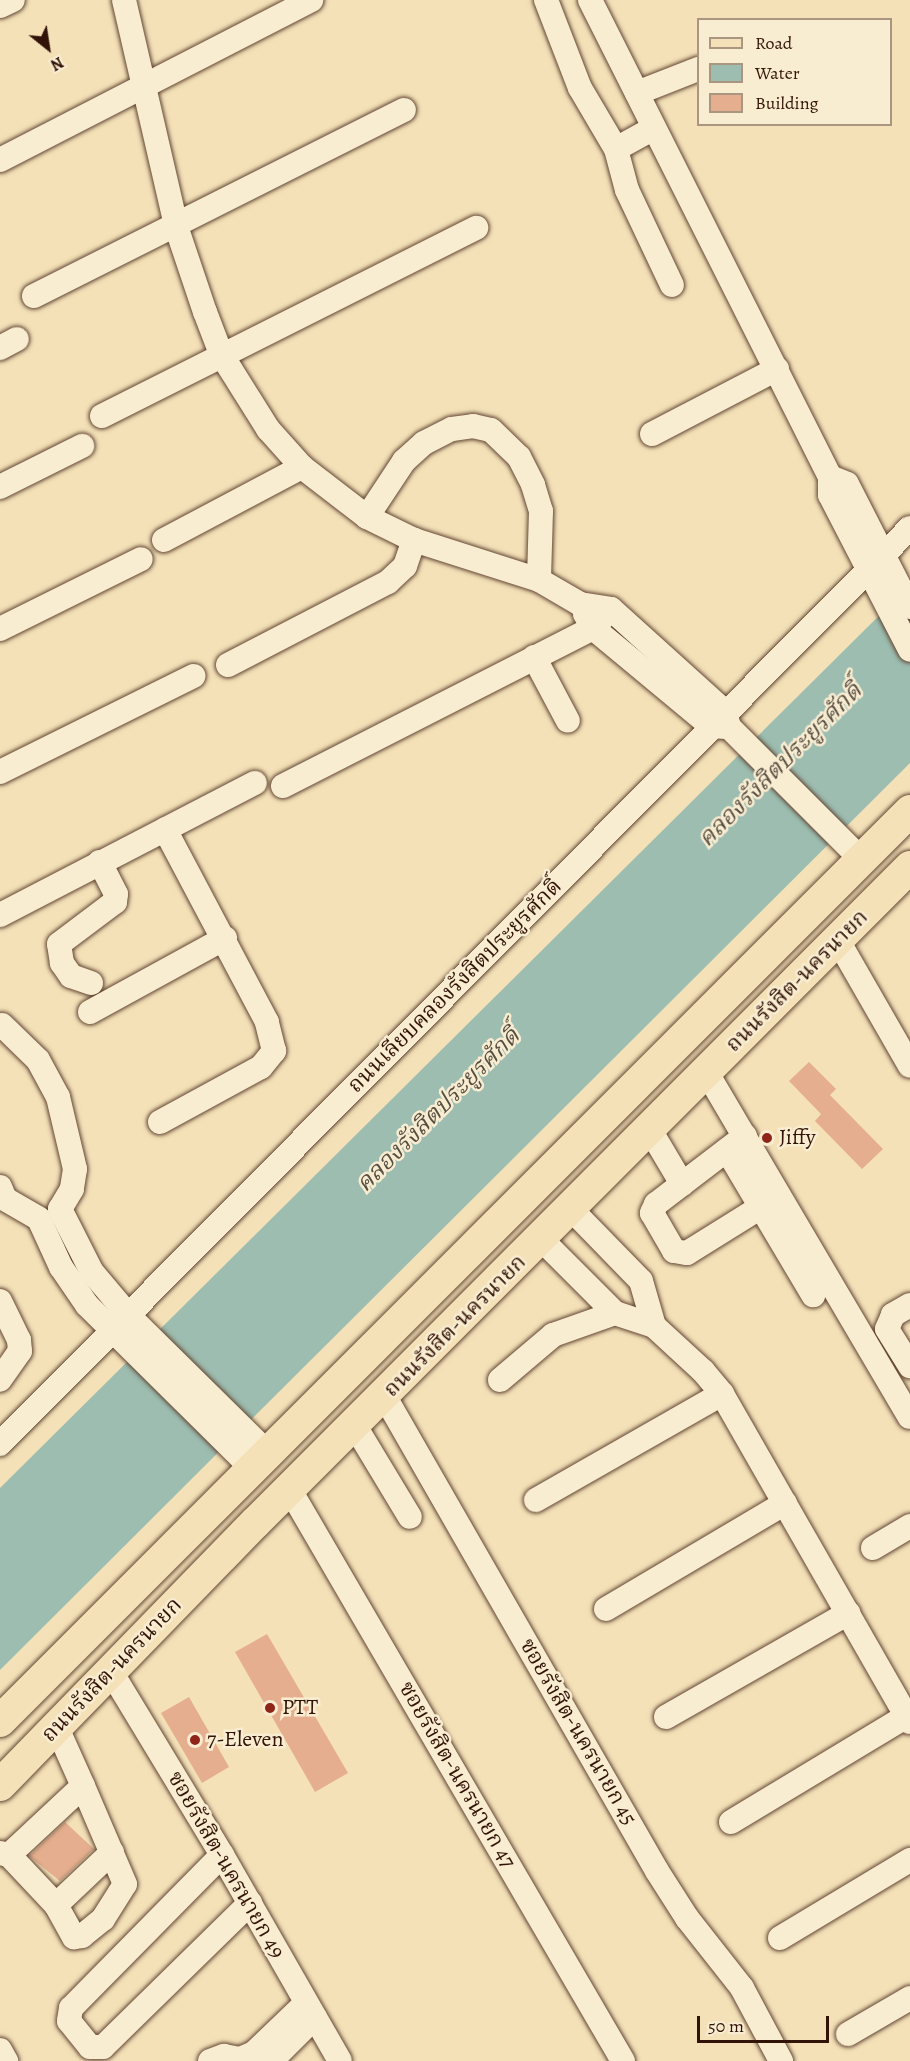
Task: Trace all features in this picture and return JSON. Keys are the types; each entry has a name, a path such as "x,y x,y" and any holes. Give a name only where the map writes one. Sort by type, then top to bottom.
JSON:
{"main road":[{"name":"ถนนรังสิต-นครนายก","path":"0,1721 253,1454 853,851 910,811"},
{"name":"ถนนรังสิต-นครนายก","path":"0,1785 110,1670 385,1397 910,867"}],"street":[{"path":"0,6 13,0"},
{"path":"124,0 176,226 221,354 268,429 302,467 367,517 414,540 539,580 580,604 611,609 853,851"},
{"path":"0,160 311,0"},
{"path":"546,0 580,88 616,149 627,190 672,285"},
{"path":"590,0 830,477 830,495 897,596 910,650"},
{"path":"637,93 697,70"},
{"path":"34,296 404,110"},
{"path":"616,149 654,128"},
{"path":"102,416 221,354 476,228"},
{"path":"652,434 777,369"},
{"path":"367,517 404,461 424,443 452,429 473,426 491,430 519,457 533,485 541,511 539,580"},
{"path":"0,487 82,446"},
{"path":"164,540 302,467"},
{"name":"ถนนเลียบคลองรังสิตประยูรศักดิ์","path":"0,1444 727,727 876,562 910,528"},
{"path":"228,665 388,582 405,566 414,540"},
{"path":"0,629 141,559"},
{"path":"580,604 593,628 727,727"},
{"path":"283,786 593,628 611,609"},
{"path":"534,657 568,721"},
{"path":"0,772 193,676"},
{"path":"0,915 255,783"},
{"path":"160,1122 261,1067 274,1051 271,1030 165,829"},
{"path":"91,983 71,976 62,963 59,944 115,902 116,894 100,862"},
{"path":"90,1012 225,939"},
{"path":"837,939 910,1066"},
{"path":"1,1023 38,1060 58,1097 75,1168 72,1189 49,1214"},
{"path":"707,1072 761,1207 813,1295"},
{"path":"650,1130 682,1184"},
{"path":"736,1143 656,1204 652,1213 674,1251 681,1254 761,1207"},
{"path":"736,1143 910,1417"},
{"path":"0,1187 5,1199 49,1214 92,1272 122,1323 253,1454"},
{"path":"572,1209 641,1281 654,1326"},
{"path":"541,1239 615,1313 654,1326 697,1365 722,1394 908,1719 731,1822"},
{"path":"0,1301 19,1340 20,1351 0,1380"},
{"path":"910,1305 893,1316 887,1329 910,1366"},
{"path":"500,1380 553,1335 615,1313"},
{"path":"536,1500 722,1394"},
{"name":"ซอยรังสิต-นครนายก 45","path":"385,1397 657,1871 687,1918 742,1988 781,2061"},
{"path":"355,1426 410,1517"},
{"name":"ซอยรังสิต-นครนายก 47","path":"290,1490 623,2061"},
{"path":"606,1609 785,1503"},
{"path":"873,1548 910,1526"},
{"path":"666,1717 848,1613"},
{"name":"ซอยรังสิต-นครนายก 49","path":"110,1670 222,1855 340,2061"},
{"path":"57,1728 83,1786 112,1852 125,1884 103,1919 82,1936 74,1937 56,1905 4,1854 83,1786"},
{"path":"56,1905 112,1852"},
{"path":"222,1855 71,2008 69,2021 90,2047 103,2047 250,1903"},
{"path":"780,1938 910,1860"},
{"path":"848,2034 910,1998"},
{"path":"210,2061 224,2056 240,2059 254,2053 310,2010"},
{"path":"271,2061 310,2010"},
{"path":"0,2050 6,2061"}],"water":[{"name":"คลองรังสิตประยูรศักดิ์","path":"910,585 910,763 0,1670 0,1488"}],"building":[{"path":"809,1062 836,1089 830,1095 883,1149 862,1169 815,1121 821,1114 789,1081"},
{"path":"267,1634 348,1773 315,1792 235,1652"},
{"name":"7-Eleven","path":"189,1697 229,1767 202,1783 161,1713"},
{"path":"65,1822 94,1849 60,1881 29,1856"}],"place":[{"name":"Jiffy","path":"767,1138"},
{"name":"PTT","path":"270,1708"},
{"name":"7-Eleven","path":"195,1740"}]}
